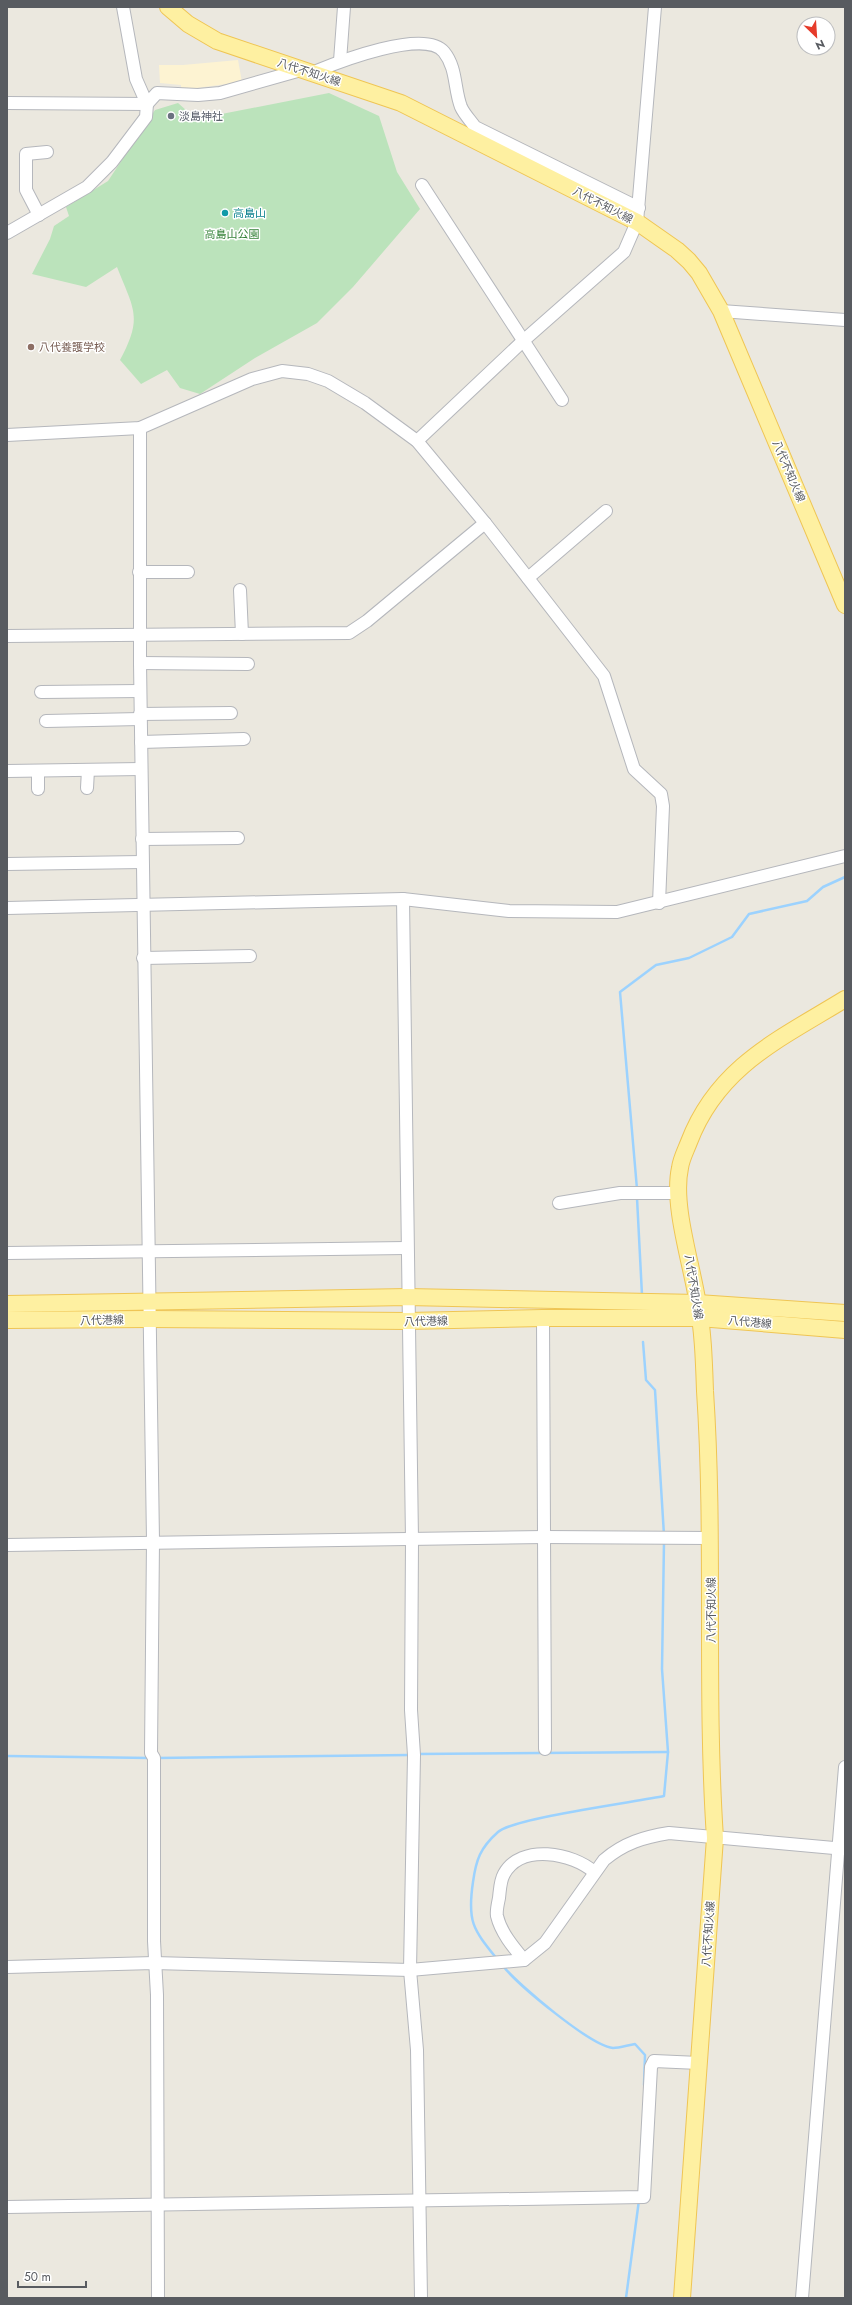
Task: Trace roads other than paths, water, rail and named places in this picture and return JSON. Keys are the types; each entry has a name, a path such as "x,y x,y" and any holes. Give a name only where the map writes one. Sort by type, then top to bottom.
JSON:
{"main road":[{"name":"八代不知火線","path":"168,7 188,24 217,41 401,103 638,215 678,250 699,273 721,311 845,604"},
{"name":"八代不知火線","path":"682,2298 689,2220 715,1838 710,1761 712,1590 709,1538 706,1392 698,1310 679,1202 680,1168 699,1118 718,1090 738,1068 770,1045 845,999"},
{"name":"八代港線","path":"7,1304 407,1296 698,1310 845,1313"},
{"name":"八代港線","path":"7,1320 149,1319 408,1321 543,1318 698,1310 845,1330"}],"street":[{"path":"7,233 87,187 112,162 146,117 147,104 136,79 123,7"},
{"path":"340,61 344,7"},
{"path":"417,441 523,341 624,252 638,215 655,7"},
{"path":"147,104 156,93 198,95 220,94 411,42 435,45 444,51 453,71 461,107 476,127 638,215"},
{"path":"7,104 147,104"},
{"path":"38,215 26,190 26,154 47,152"},
{"path":"422,185 562,400"},
{"path":"721,311 845,320"},
{"path":"7,434 140,428 252,379 282,371 308,374 328,381 365,403 417,441 485,523 604,676 634,769 661,794 663,806 660,904"},
{"path":"140,428 139,635 153,1542 151,1753 154,1758 154,1963 157,1995 158,2298"},
{"path":"528,578 606,511"},
{"path":"7,636 350,633 485,523"},
{"path":"139,572 188,572"},
{"path":"240,590 242,634"},
{"path":"140,664 248,664"},
{"path":"41,692 140,691"},
{"path":"46,721 231,713"},
{"path":"141,742 244,739"},
{"path":"7,771 141,769"},
{"path":"38,770 38,789"},
{"path":"87,788 88,770"},
{"path":"142,839 238,838"},
{"path":"7,908 403,899 509,911 617,912 633,907 660,904 845,856"},
{"path":"7,864 142,862"},
{"path":"403,899 406,1248 412,1540 411,1710 414,1754 410,1970 418,2050 421,2298"},
{"path":"143,958 250,956"},
{"path":"559,1203 620,1193 679,1193"},
{"path":"7,1253 406,1248"},
{"path":"543,1318 544,1749"},
{"path":"7,1545 544,1537 709,1538"},
{"path":"802,2298 842,1848 845,1767"},
{"path":"7,1967 154,1963 410,1970 516,1962 545,1943 594,1872 616,1850 647,1836 669,1833 842,1848"},
{"path":"516,1962 497,1916 500,1887 504,1874 514,1863 535,1854 563,1856 579,1861 594,1872"},
{"path":"7,2207 421,2202 644,2197 651,2067 654,2061 699,2063"}],"waterway":[{"path":"637,1189 620,992 656,965 689,958 732,937 749,914 807,901 823,887 845,877"},
{"path":"637,1198 642,1295"},
{"path":"643,1342 646,1380 655,1390 664,1535"},
{"path":"497,1959 477,1932 472,1916 471,1896 477,1861 487,1843 498,1832 527,1821 550,1816 664,1796 668,1752 662,1669 664,1542"},
{"path":"417,1754 668,1752"},
{"path":"157,1758 410,1755"},
{"path":"7,1756 150,1758"},
{"path":"503,1966 523,1987 572,2026 589,2037 603,2045 613,2048 635,2044 645,2055 644,2085"},
{"path":"626,2298 639,2200"}],"place":[{"name":"淡島神社","path":"171,116"},
{"name":"高島山","path":"225,213"},
{"name":"八代養護学校","path":"31,347"}],"park label":[{"name":"高島山公園","path":"232,234"}]}
